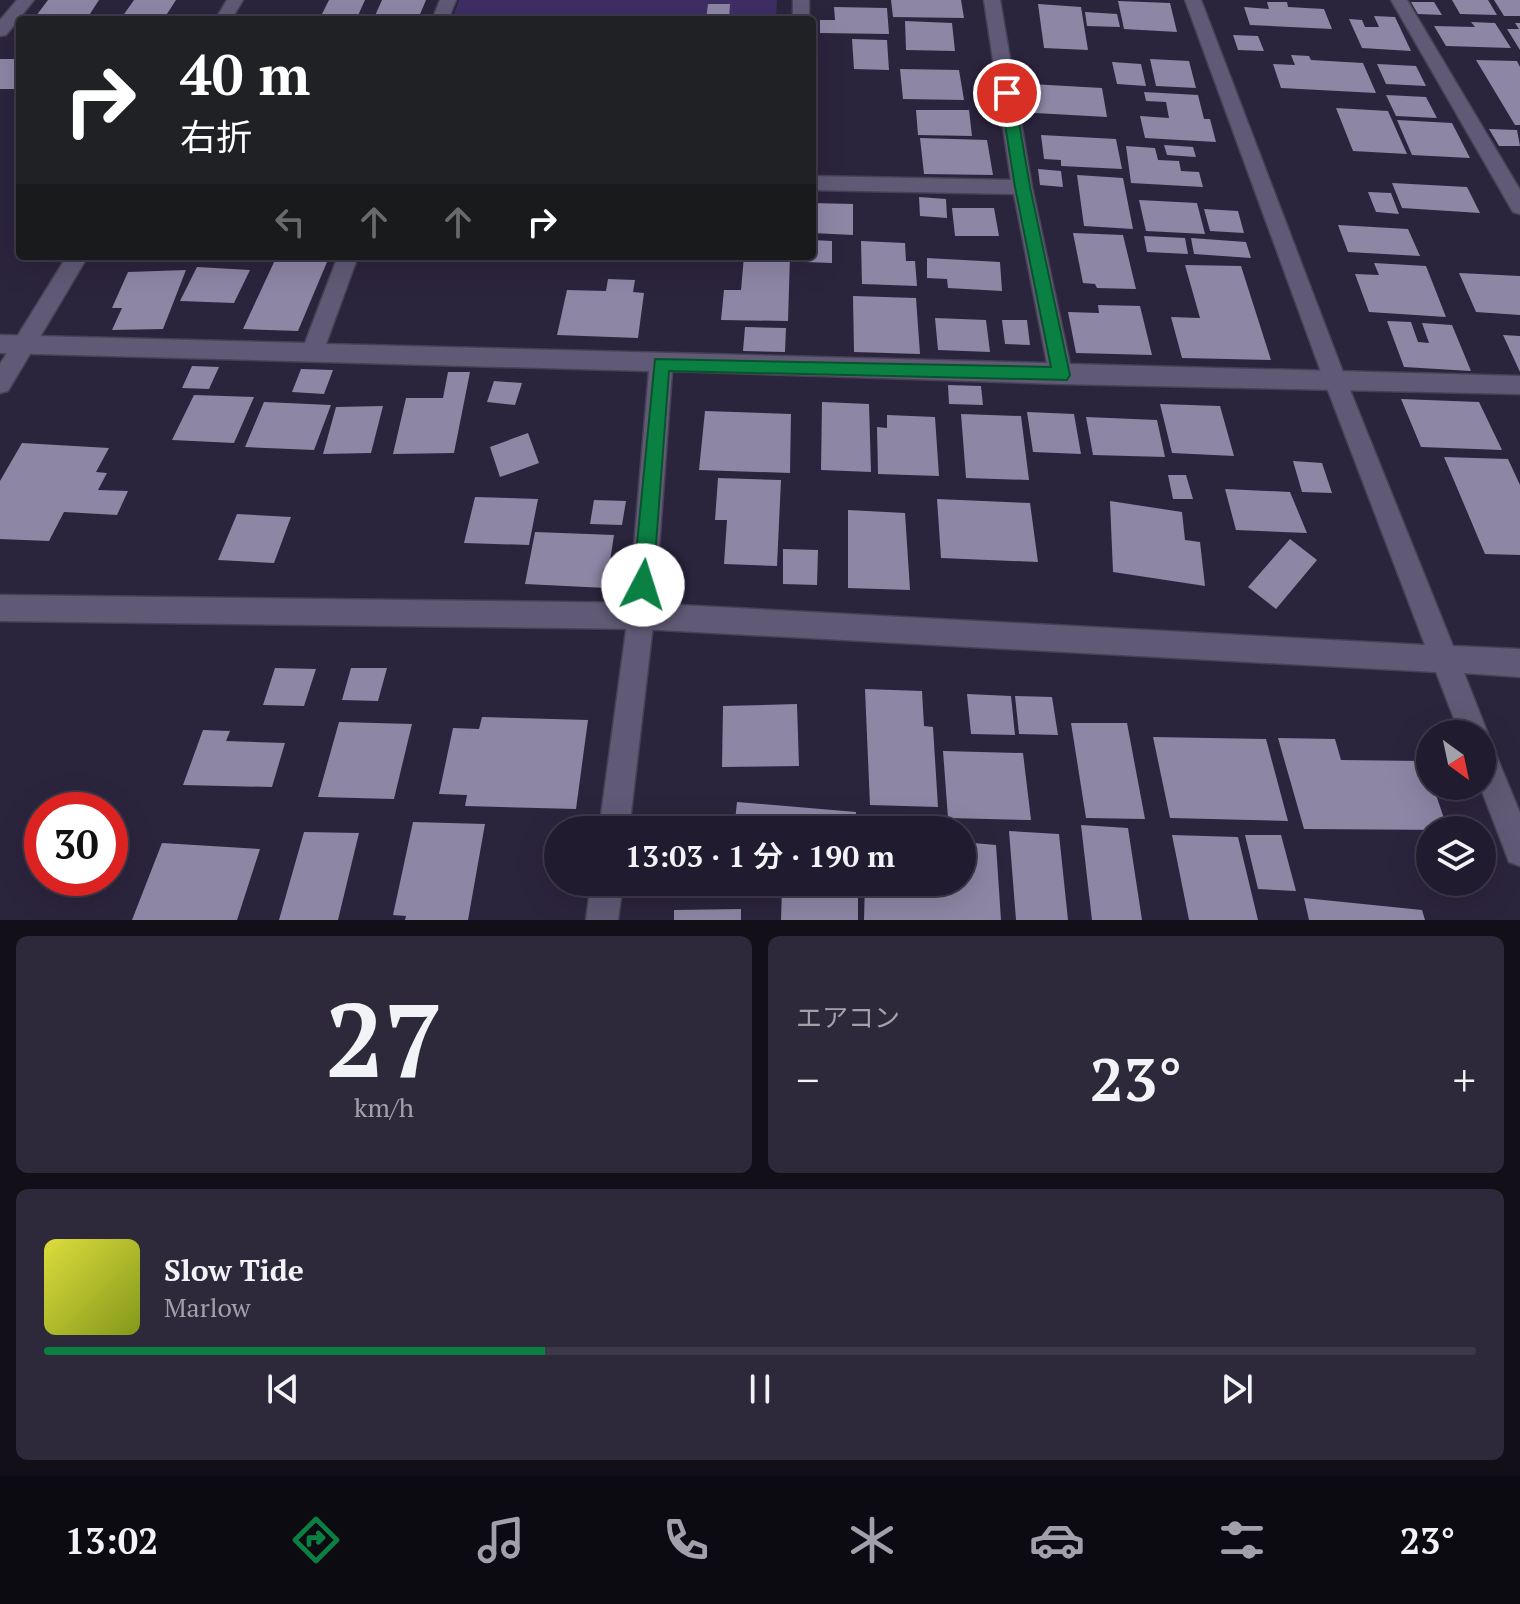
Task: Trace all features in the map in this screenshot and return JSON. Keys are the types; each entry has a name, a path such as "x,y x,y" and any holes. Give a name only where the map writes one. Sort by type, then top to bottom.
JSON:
{"street":[{"path":"0,31 26,0"},
{"path":"992,0 1022,187 1061,375"},
{"path":"1193,0 1335,380 1468,720"},
{"path":"1399,0 1519,204"},
{"path":"816,183 1022,187"},
{"path":"0,384 76,260"},
{"path":"312,353 347,260"},
{"path":"0,344 1520,385"},
{"path":"616,816 641,616 661,364"},
{"path":"0,608 641,616 1520,663"},
{"path":"1496,790 1520,851"},
{"path":"602,920 605,896"}],"shaded area":[{"path":"459,0 777,0 776,16 453,16"}],"building":[{"path":"48,0 99,0 89,16 36,16"},
{"path":"134,0 176,0 166,16 123,16"},
{"path":"329,0 365,0 358,16 321,16"},
{"path":"382,0 426,0 419,16 375,16"},
{"path":"891,0 961,0 964,18 893,17"},
{"path":"1452,0 1488,0 1497,15 1460,14"},
{"path":"1494,0 1520,0 1520,16 1504,16"},
{"path":"1118,1 1170,3 1177,32 1124,29"},
{"path":"1267,2 1287,2 1288,7 1324,9 1332,29 1250,25 1244,7 1269,9"},
{"path":"1411,2 1434,2 1442,15 1418,14"},
{"path":"708,4 730,4 729,16 706,16"},
{"path":"1038,4 1081,7 1088,50 1044,48"},
{"path":"834,7 887,8 889,34 820,33 820,20 835,20"},
{"path":"1085,12 1117,14 1120,27 1087,26"},
{"path":"1374,16 1395,17 1411,51 1362,48 1349,19 1362,20 1365,27 1379,27"},
{"path":"905,21 952,23 955,51 906,50"},
{"path":"1471,22 1495,23 1511,48 1446,46 1434,26 1475,27"},
{"path":"1515,23 1520,23 1520,50 1507,29 1519,29"},
{"path":"1233,35 1258,36 1264,51 1238,50"},
{"path":"852,39 887,40 889,70 854,69"},
{"path":"1291,55 1309,56 1311,60 1363,63 1376,93 1281,88 1273,64 1295,65"},
{"path":"0,59 16,59 16,89 0,89"},
{"path":"1150,59 1189,61 1196,88 1156,86"},
{"path":"1476,60 1517,61 1520,67 1520,125 1515,125"},
{"path":"1112,62 1141,64 1146,86 1117,84"},
{"path":"1377,64 1416,66 1426,86 1386,84"},
{"path":"900,69 959,70 964,100 903,99"},
{"path":"1031,84 1102,88 1107,117 1035,113"},
{"path":"1144,92 1198,95 1204,119 1210,119 1216,142 1145,138 1140,116 1169,118 1166,102 1146,101"},
{"path":"1386,95 1426,97 1437,118 1396,116"},
{"path":"1336,108 1388,111 1407,154 1353,151"},
{"path":"916,110 969,110 972,136 918,135"},
{"path":"1397,120 1452,123 1470,158 1412,155"},
{"path":"1489,129 1517,130 1520,146 1499,146"},
{"path":"1041,135 1116,139 1122,169 1061,166 1061,160 1044,159"},
{"path":"920,138 987,140 993,175 924,174"},
{"path":"1164,145 1193,147 1196,157 1167,155"},
{"path":"1126,146 1155,148 1158,160 1179,161 1181,171 1199,172 1203,187 1131,183"},
{"path":"1038,169 1061,171 1063,187 1040,185"},
{"path":"1077,175 1123,178 1133,229 1084,226"},
{"path":"1392,183 1467,187 1480,213 1402,208"},
{"path":"1368,192 1391,193 1399,214 1376,212"},
{"path":"919,197 946,199 947,218 920,216"},
{"path":"1139,200 1197,203 1205,234 1146,231"},
{"path":"816,203 853,204 853,235 816,233"},
{"path":"952,208 994,208 999,236 955,236"},
{"path":"1204,209 1238,211 1244,233 1210,231"},
{"path":"1338,225 1408,229 1420,256 1348,252"},
{"path":"1073,233 1123,235 1136,289 1097,288 1095,284 1083,283"},
{"path":"1144,236 1185,238 1188,254 1147,252"},
{"path":"1191,238 1246,242 1251,258 1194,254"},
{"path":"816,240 832,241 832,263 804,262 816,260"},
{"path":"861,241 905,243 906,261 915,261 917,286 862,284"},
{"path":"927,258 1000,262 1002,291 948,288 947,279 927,278"},
{"path":"275,260 327,262 298,331 243,329"},
{"path":"744,260 790,260 788,321 721,320 724,290 741,290"},
{"path":"1374,263 1426,266 1446,317 1369,312 1355,274 1379,275"},
{"path":"1185,265 1241,266 1271,360 1182,358 1171,317 1200,318"},
{"path":"197,267 250,270 234,303 180,301"},
{"path":"186,270 163,329 112,330 122,308 112,308 128,272"},
{"path":"1459,273 1520,276 1520,315 1476,312"},
{"path":"608,279 635,280 633,292 644,293 638,338 557,335 567,290 606,291"},
{"path":"853,296 916,298 920,354 854,352"},
{"path":"1098,305 1140,306 1152,355 1076,353 1068,312 1099,313"},
{"path":"935,318 986,320 990,352 938,350"},
{"path":"1002,320 1027,320 1030,345 1005,344"},
{"path":"1387,321 1411,322 1418,342 1429,343 1422,323 1452,325 1471,371 1404,367"},
{"path":"745,327 786,328 785,352 743,351"},
{"path":"1503,335 1520,336 1520,372"},
{"path":"192,366 219,367 209,389 182,388"},
{"path":"301,369 333,370 324,394 292,392"},
{"path":"448,372 470,372 454,453 393,454 406,398 443,398"},
{"path":"494,381 522,383 515,405 487,402"},
{"path":"948,385 981,386 983,405 949,404"},
{"path":"194,395 254,397 234,443 172,440"},
{"path":"1401,399 1479,402 1502,450 1421,447"},
{"path":"264,402 331,405 314,450 245,447"},
{"path":"822,402 869,404 871,472 821,470"},
{"path":"1160,404 1220,406 1234,456 1172,453"},
{"path":"383,406 371,453 323,454 336,407"},
{"path":"705,411 791,414 790,473 699,470"},
{"path":"1027,412 1074,414 1081,454 1033,452"},
{"path":"961,414 1021,416 1029,480 966,478"},
{"path":"887,415 935,417 939,476 878,474 877,427 887,428"},
{"path":"1086,417 1157,420 1165,457 1093,455"},
{"path":"528,433 539,463 500,477 490,447"},
{"path":"22,443 109,448 96,472 107,473 98,490 128,491 117,515 64,512 49,541 0,539 0,481"},
{"path":"1444,457 1508,459 1520,485 1520,555 1485,554"},
{"path":"1293,461 1322,463 1332,493 1302,492"},
{"path":"1168,475 1186,475 1193,499 1173,499"},
{"path":"718,478 781,480 777,566 724,564 727,520 715,520"},
{"path":"1225,489 1290,492 1307,533 1236,530"},
{"path":"475,497 538,499 529,545 464,543"},
{"path":"937,499 1030,503 1038,562 941,558"},
{"path":"594,500 626,501 622,525 590,524"},
{"path":"1110,501 1182,512 1185,540 1200,542 1205,586 1113,572"},
{"path":"848,510 905,513 910,590 848,588"},
{"path":"237,514 291,517 274,563 218,560"},
{"path":"535,532 614,535 606,588 525,584"},
{"path":"1290,539 1317,560 1276,609 1248,587"},
{"path":"783,549 818,550 817,585 783,584"},
{"path":"275,668 316,669 304,706 263,705"},
{"path":"351,668 387,668 378,701 342,700"},
{"path":"865,689 922,691 924,726 933,727 938,807 870,805"},
{"path":"967,694 1011,696 1015,735 971,734"},
{"path":"1015,696 1052,697 1058,735 1019,734"},
{"path":"797,704 799,766 722,767 723,706"},
{"path":"482,717 588,720 576,809 465,806 467,795 439,794 453,728 479,729"},
{"path":"339,722 412,724 394,799 318,797"},
{"path":"1071,723 1127,723 1145,819 1086,818"},
{"path":"203,730 230,731 226,741 285,743 272,787 183,785"},
{"path":"1153,737 1266,739 1288,821 1170,818"},
{"path":"1278,738 1335,739 1341,760 1416,761 1416,800 1438,800 1443,816 1416,816 1416,830 1304,829"},
{"path":"943,751 1023,753 1031,820 948,816"},
{"path":"737,802 856,812 856,816 736,816"},
{"path":"413,822 485,824 468,920 405,920 406,916 393,915"},
{"path":"1081,825 1128,828 1142,920 1092,920"},
{"path":"1009,831 1059,834 1068,920 1016,920"},
{"path":"304,832 359,833 338,920 279,920"},
{"path":"1172,835 1238,837 1258,920 1189,920"},
{"path":"1245,835 1281,835 1296,891 1258,889"},
{"path":"162,843 260,849 237,920 132,920"},
{"path":"976,843 996,845 1001,920 864,920 865,896 976,896"},
{"path":"782,896 858,896 858,920 781,920"},
{"path":"1304,898 1422,910 1425,920 1309,920"},
{"path":"741,909 741,920 674,920 674,910"}],"route":[{"path":"643,585 661,364 1061,375 1022,187 1007,93"}]}
